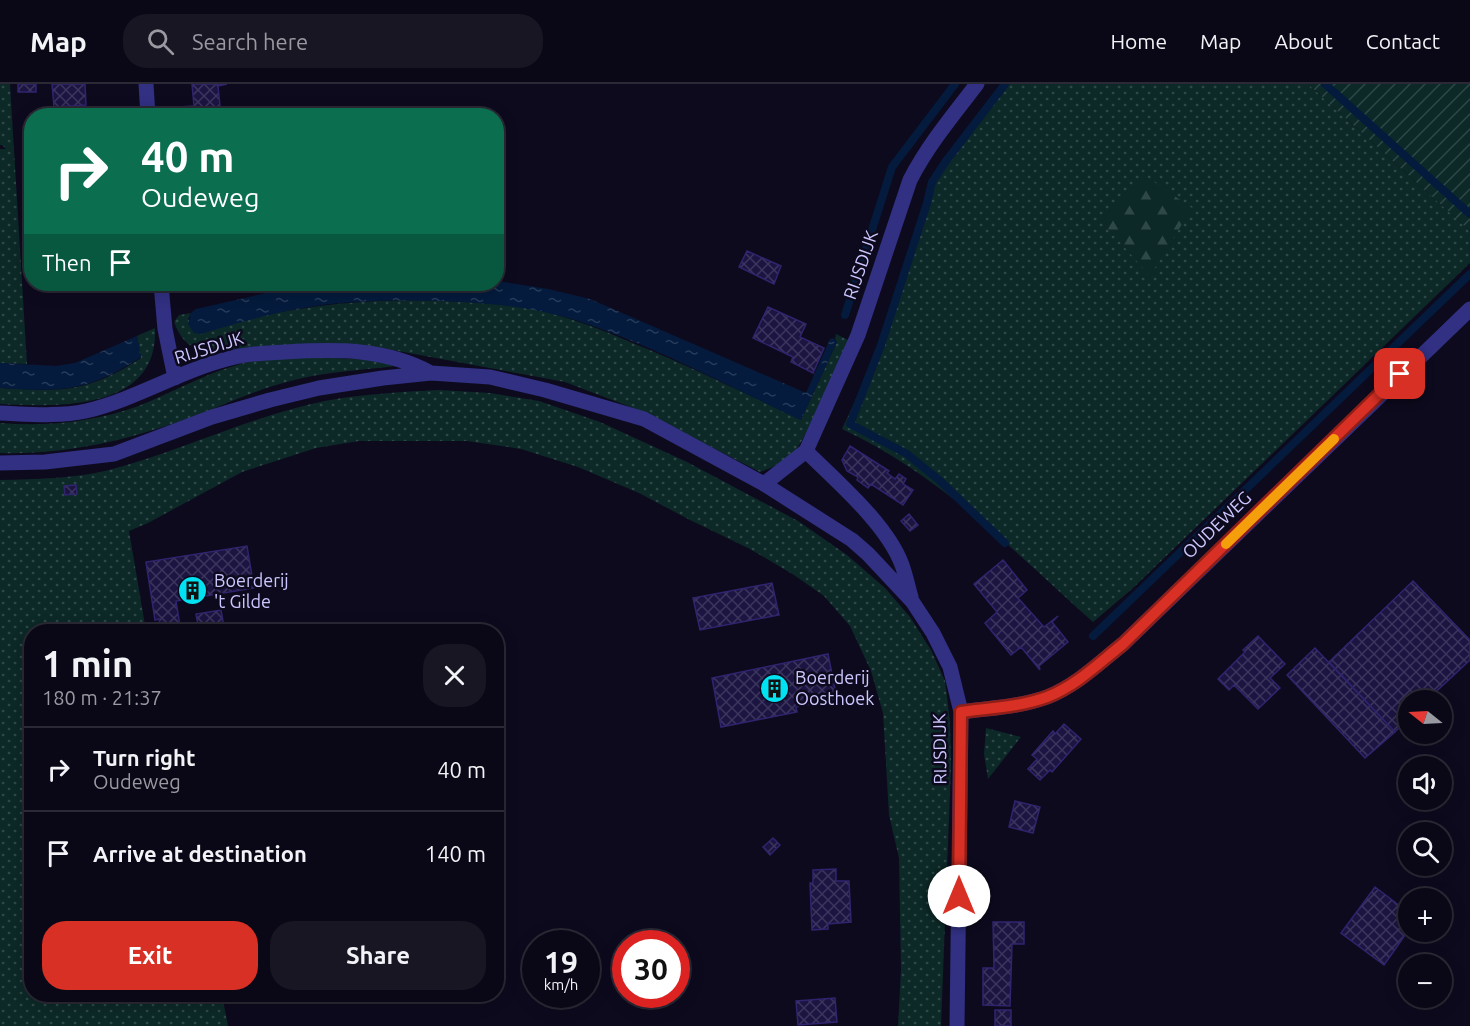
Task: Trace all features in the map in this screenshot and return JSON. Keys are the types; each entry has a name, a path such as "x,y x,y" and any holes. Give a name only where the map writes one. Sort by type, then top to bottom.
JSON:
{"street":[{"path":"146,84 148,108"},
{"name":"RIJSDIJK","path":"764,484 806,451 858,335 910,180 922,156 977,84"},
{"path":"162,291 165,329 175,378"},
{"name":"OUDEWEG","path":"961,712 1048,697 1081,677 1123,644 1470,309"},
{"name":"RIJSDIJK","path":"0,413 46,415 85,411 134,396 175,378 231,358 258,353 320,350 370,352 410,362 431,373"},
{"name":"RIJSDIJK","path":"0,463 45,462 114,454 212,417 270,400 319,388 431,373 490,376 644,419 764,484 852,540 868,554 912,601 933,633 950,667 961,712 957,1026"},
{"path":"806,451 854,498 882,531 902,564 912,601"}],"green space":[{"path":"0,84 10,84 27,364 0,363 0,149 6,149 0,145"},
{"path":"1005,84 1308,84 1470,231 1470,263 1132,589 1093,622 1005,542 943,491 877,447 842,429 881,345 932,182"},
{"path":"1308,84 1470,84 1470,231"},
{"path":"1144,175 1192,208 1150,276 1101,221"},
{"path":"405,300 500,305 559,315 656,353 801,420 837,342 836,334 848,340 835,379 794,453 773,467 760,472 641,411 565,382 371,346 320,344 201,351 184,340 174,322 179,315 191,313 188,319 200,334 286,311 339,304"},
{"path":"155,328 152,355 141,375 123,389 101,398 76,403 0,404 0,388 41,390 74,388 122,370 141,358 137,336"},
{"path":"316,357 371,360 397,366 328,374 287,382 184,420 94,445 47,452 0,453 0,423 52,424 86,420 136,407 221,370 244,363 275,358"},
{"path":"439,390 490,393 539,401 600,422 687,462 798,521 847,555 885,588 910,617 931,650 945,681 950,721 951,766 941,1026 898,1026 901,970 899,858 889,815 883,713 871,671 850,626 824,596 750,549 639,493 578,467 521,449 467,441 359,441 316,448 242,472 129,531 145,624 24,624 24,1002 223,1002 228,1026 0,1026 0,480 54,478 109,470 297,407 353,397"},
{"path":"986,728 1021,737 988,779 984,754"}],"water":[{"path":"504,282 590,299 806,393 830,339 833,338 837,342 801,420 631,340 572,319 524,308 442,301 369,301 297,309 200,334 194,333 188,324 191,313 196,309 275,291 504,291"},
{"path":"137,336 141,357 105,377 74,387 58,389 0,388 0,363 56,366 75,363"}],"building":[{"path":"18,84 36,84 36,92 18,92"},
{"path":"52,84 85,84 86,105 54,107"},
{"path":"192,84 227,84 218,86 220,108 180,107 194,106"},
{"path":"747,251 781,266 774,284 739,267"},
{"path":"768,307 806,324 800,337 824,348 813,373 791,362 793,357 753,338"},
{"path":"850,446 889,471 887,473 895,479 899,474 906,479 903,484 913,490 903,505 871,484 868,488 857,480 858,477 847,471 842,460"},
{"path":"76,485 77,494 65,495 64,486"},
{"path":"909,514 918,525 910,531 901,521"},
{"name":"Boerderij 't Gilde","path":"247,546 254,588 176,601 180,624 160,624 159,619 155,620 146,562"},
{"path":"1003,560 1027,590 1018,598 1044,627 1058,616 1052,622 1068,642 1039,666 1040,670 1021,647 1011,655 985,623 997,612 974,584"},
{"path":"1413,581 1470,640 1470,660 1438,690 1398,690 1398,729 1395,732 1329,662"},
{"path":"772,583 779,615 700,630 693,598"},
{"path":"221,610 223,624 198,624 196,614"},
{"path":"1258,636 1285,664 1270,678 1280,688 1258,709 1234,685 1229,690 1218,679"},
{"path":"1315,648 1395,732 1365,758 1287,675"},
{"name":"Boerderij Oosthoek","path":"828,654 837,699 796,707 797,712 721,727 712,678"},
{"path":"1064,724 1081,739 1052,772 1050,770 1040,780 1028,769 1037,759 1032,755 1053,731 1055,734"},
{"path":"1015,801 1040,807 1033,833 1009,827"},
{"path":"773,838 780,845 770,855 763,847"},
{"path":"836,869 836,881 849,881 851,922 828,924 828,929 812,930 810,883 813,883 813,870"},
{"path":"1375,887 1398,904 1398,942 1400,942 1384,965 1341,933"},
{"path":"993,922 1024,922 1024,944 1012,944 1010,1006 983,1005 983,968 994,968"},
{"path":"835,998 837,1022 798,1025 796,1001"},
{"path":"995,1010 1011,1010 1011,1026 995,1026"}],"waterway":[{"path":"845,315 892,167 955,84"},
{"path":"1005,84 932,182 881,345 850,424 907,454 939,480 1005,543"},
{"path":"1325,84 1470,214"},
{"path":"1093,636 1470,274"}],"slow traffic":[{"path":"1226,544 1334,439"}],"place":[{"name":"Boerderij 't Gilde","path":"193,591"},
{"name":"Boerderij Oosthoek","path":"774,688"}],"route":[{"path":"959,896 961,712 1025,703 1048,697 1072,684 1123,644 1400,374"}]}
